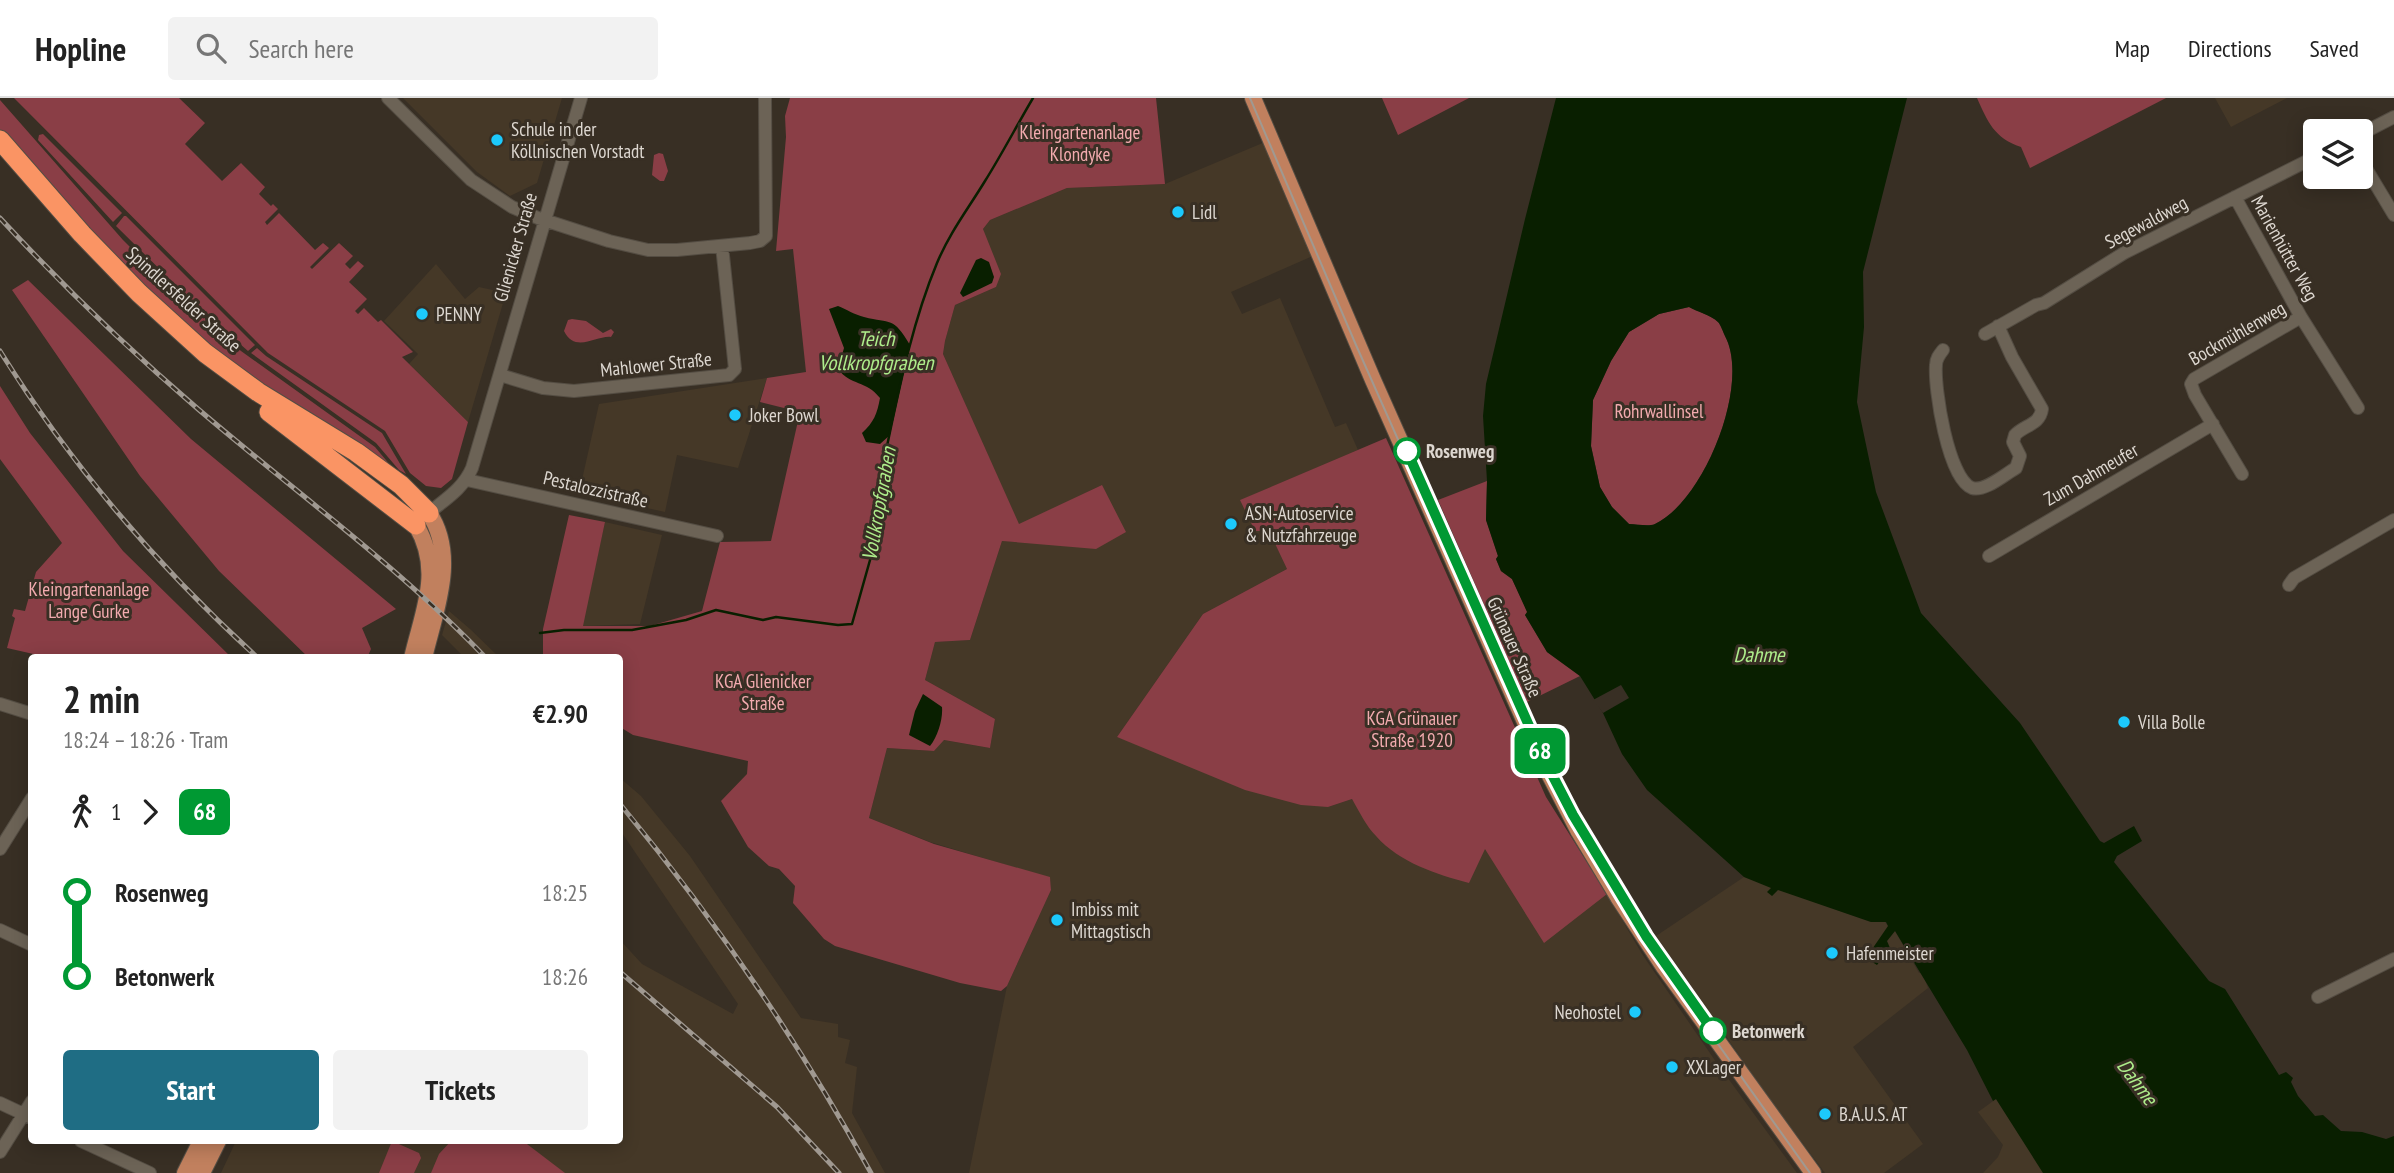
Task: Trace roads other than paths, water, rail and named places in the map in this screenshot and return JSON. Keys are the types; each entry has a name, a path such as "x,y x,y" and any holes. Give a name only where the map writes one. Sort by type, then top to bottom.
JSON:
{"highway":[{"name":"Spindlersfelder Straße","path":"0,140 82,234 139,293 205,353 258,392 356,452 401,485 422,519"},
{"name":"Spindlersfelder Straße","path":"0,157 74,242 199,361 320,450 422,519"}],"main road":[{"name":"Grünauer Straße","path":"1253,98 1373,380 1542,760 1579,832 1664,967 1813,1173"},
{"path":"413,654 431,580 422,519"},
{"path":"422,519 440,534 444,568 425,654"},
{"path":"185,1173 200,1144"},
{"path":"202,1173 216,1144"}],"street":[{"path":"388,98 471,180 512,207 544,221 648,250 722,246 760,241 765,236 765,98"},
{"name":"Glienicker Straße","path":"422,519 467,480 581,98"},
{"path":"2373,128 2394,117"},
{"name":"Segewaldweg","path":"1985,334 2044,303 2124,253 2303,163"},
{"path":"2373,180 2394,215"},
{"name":"Marienhütter Weg","path":"2235,197 2301,317"},
{"name":"Mahlower Straße","path":"500,375 543,388 574,391 729,375 734,369 722,246"},
{"name":"Bockmühlenweg","path":"2242,474 2192,388 2194,379 2301,317 2358,408"},
{"path":"1943,350 1936,364 1942,424 1960,477 1971,488 1978,489 2016,468 2020,456 2013,442 2015,435 2037,421 2042,409 2012,357 1998,326"},
{"name":"Zum Dahmeufer","path":"1989,556 2213,424"},
{"name":"Pestalozzistraße","path":"467,480 717,536"},
{"path":"2289,585 2294,578 2394,520"},
{"path":"0,704 28,713"},
{"path":"0,849 28,804"},
{"path":"0,930 28,942"},
{"path":"2318,997 2394,959"},
{"path":"0,1103 27,1116 0,1152"},
{"path":"87,1144 150,1173"}],"water":[{"name":"Dahme","path":"1556,98 1907,98 1863,272 1864,327 1857,402 1876,492 1921,613 2020,723 2100,841 2104,843 2134,826 2142,841 2117,856 2114,862 2209,981 2225,989 2279,1075 2286,1072 2293,1078 2291,1082 2298,1096 2315,1116 2323,1115 2341,1131 2362,1132 2386,1139 2394,1136 2394,1173 2043,1173 1996,1099 1993,1101 1967,1050 1895,931 1887,941 1890,948 1877,965 1866,958 1888,926 1886,922 1871,922 1778,890 1772,896 1767,892 1771,888 1744,877 1647,790 1622,754 1603,713 1580,676 1547,652 1525,615 1527,612 1512,579 1501,571 1486,520 1487,481 1483,416 1486,384","holes":["1689,307 1715,320 1725,336 1731,357 1732,382 1727,411 1706,467 1690,492 1673,511 1655,524 1629,524 1612,507 1600,487 1591,446 1593,400 1611,361 1629,332 1659,314"]},
{"path":"981,258 989,262 994,277 992,283 963,297 960,293 976,260"},
{"name":"Teich Vollkropfgraben","path":"838,306 861,316 895,325 910,345 890,435 880,444 866,442 862,433 874,417 880,398 838,369 844,348 829,309"},
{"path":"923,694 942,707 939,727 930,746 909,735"}],"waterway":[{"name":"Vollkropfgraben","path":"540,633 564,630 632,630 686,620 716,610 763,620 776,617 838,625 852,624 872,553 871,526 874,505 901,383 926,292 948,241 1033,98"}],"tram line":[{"path":"1250,98 1356,345 1544,768 1616,898 1810,1173"},
{"name":"68","path":"1407,451 1542,755 1573,815 1619,895 1713,1031"}],"railway":[{"path":"0,218 71,292 146,363 382,560 482,654"},
{"path":"0,351 56,434 118,514 186,588 254,654"},
{"path":"623,808 689,892 754,982 815,1076 871,1173"},
{"path":"623,975 777,1107 839,1173"}],"place":[{"name":"Schule in der Köllnischen Vorstadt","path":"497,140"},
{"name":"Lidl","path":"1178,212"},
{"name":"PENNY","path":"422,314"},
{"name":"Joker Bowl","path":"735,415"},
{"name":"Rosenweg","path":"1407,451"},
{"name":"ASN-Autoservice & Nutzfahrzeuge","path":"1231,524"},
{"name":"Villa Bolle","path":"2124,722"},
{"name":"Imbiss mit Mittagstisch","path":"1057,920"},
{"name":"Hafenmeister","path":"1832,953"},
{"name":"Neohostel","path":"1635,1012"},
{"name":"Betonwerk","path":"1713,1031"},
{"name":"XXLager","path":"1672,1067"},
{"name":"B.A.U.S. AT","path":"1825,1114"}],"park label":[{"name":"Kleingartenanlage Klondyke","path":"1080,143"},
{"name":"Rohrwallinsel","path":"1659,411"},
{"name":"Kleingartenanlage Lange Gurke","path":"89,600"},
{"name":"KGA Glienicker Straße","path":"763,692"},
{"name":"KGA Grünauer Straße 1920","path":"1412,729"}]}
